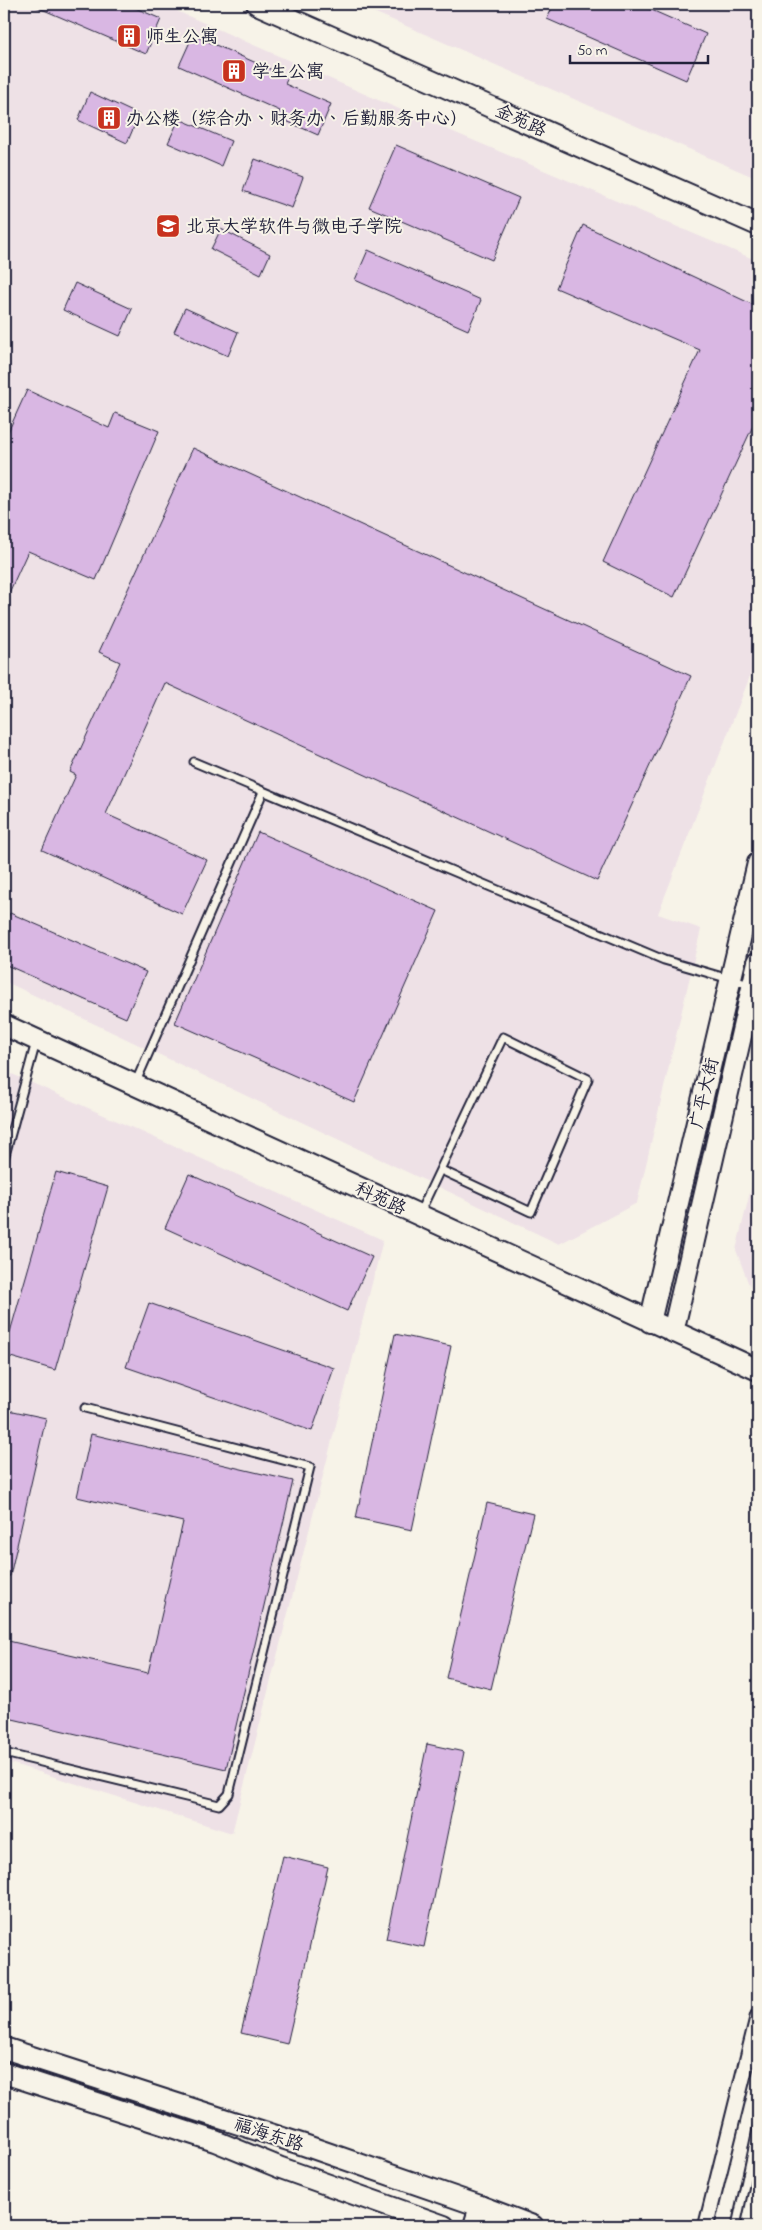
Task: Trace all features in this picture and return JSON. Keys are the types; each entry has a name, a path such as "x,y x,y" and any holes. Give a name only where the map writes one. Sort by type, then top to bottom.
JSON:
{"street":[{"name":"金苑路","path":"257,4 758,225"},
{"name":"广平大街","path":"650,1322 758,864"},
{"name":"广平大街","path":"673,1332 758,962"},
{"name":"科苑路","path":"4,1025 758,1370"},
{"path":"706,2226 758,2016"},
{"name":"福海东路","path":"4,2048 304,2146 533,2226"},
{"name":"福海东路","path":"4,2073 215,2141 281,2168 437,2225"},
{"path":"437,2225 439,2192"},
{"path":"474,2226 480,2206"}],"lane":[{"path":"194,762 664,960 753,986"},
{"path":"135,1084 263,792"},
{"path":"419,1215 503,1037 588,1079 532,1212 441,1170"},
{"path":"4,1159 37,1040"},
{"path":"4,1753 219,1806 229,1794 310,1467 85,1408"},
{"path":"736,2226 756,2150 758,2124"}],"shaded area":[{"path":"4,4 161,4 385,103 758,261 758,648 750,676 658,914 701,929 637,1203 559,1244 4,981"},
{"path":"354,4 758,4 758,179 390,19"},
{"path":"12,1074 383,1240 232,1833 4,1761 4,1097"},
{"path":"758,1159 758,1309 736,1250"}],"building":[{"name":"师生公寓","path":"30,4 126,4 161,19 146,54"},
{"path":"554,4 638,4 706,34 686,80 547,19"},
{"name":"学生公寓","path":"193,35 288,77 285,84 331,104 318,135 277,117 280,111 179,66"},
{"name":"办公楼（综合办、财务办、后勤服务中心）","path":"90,92 139,115 127,143 78,120"},
{"path":"179,119 231,141 221,166 168,143"},
{"path":"396,145 519,198 492,260 369,207"},
{"path":"255,159 303,177 292,208 243,191"},
{"path":"583,225 758,307 758,415 674,597 603,562 700,350 556,288"},
{"path":"221,229 270,254 261,274 211,249"},
{"path":"368,250 481,300 468,330 355,280"},
{"path":"75,283 132,309 120,336 63,310"},
{"path":"185,308 238,332 228,356 174,332"},
{"path":"27,390 109,428 115,413 159,431 96,580 28,551 4,604 4,441"},
{"path":"193,448 691,676 597,881 165,683 106,814 207,860 182,914 42,850 76,775 70,772 120,662 99,652"},
{"path":"258,832 438,911 354,1102 175,1023"},
{"path":"10,913 146,972 126,1018 4,964 4,928"},
{"path":"56,1172 108,1187 55,1370 4,1355 4,1353"},
{"path":"189,1174 372,1257 347,1311 165,1228"},
{"path":"149,1303 334,1368 312,1431 126,1367"},
{"path":"395,1334 451,1346 412,1530 356,1518"},
{"path":"4,1409 46,1418 10,1576 4,1576"},
{"path":"91,1434 293,1481 226,1769 4,1717 4,1640 148,1673 183,1522 77,1497"},
{"path":"487,1503 533,1514 491,1689 446,1678"},
{"path":"427,1744 464,1752 424,1947 386,1939"},
{"path":"283,1856 328,1867 287,2044 241,2033"}],"place":[{"name":"师生公寓","path":"129,36"},
{"name":"学生公寓","path":"234,71"},
{"name":"办公楼（综合办、财务办、后勤服务中心）","path":"109,118"},
{"name":"北京大学软件与微电子学院","path":"168,226"}]}
